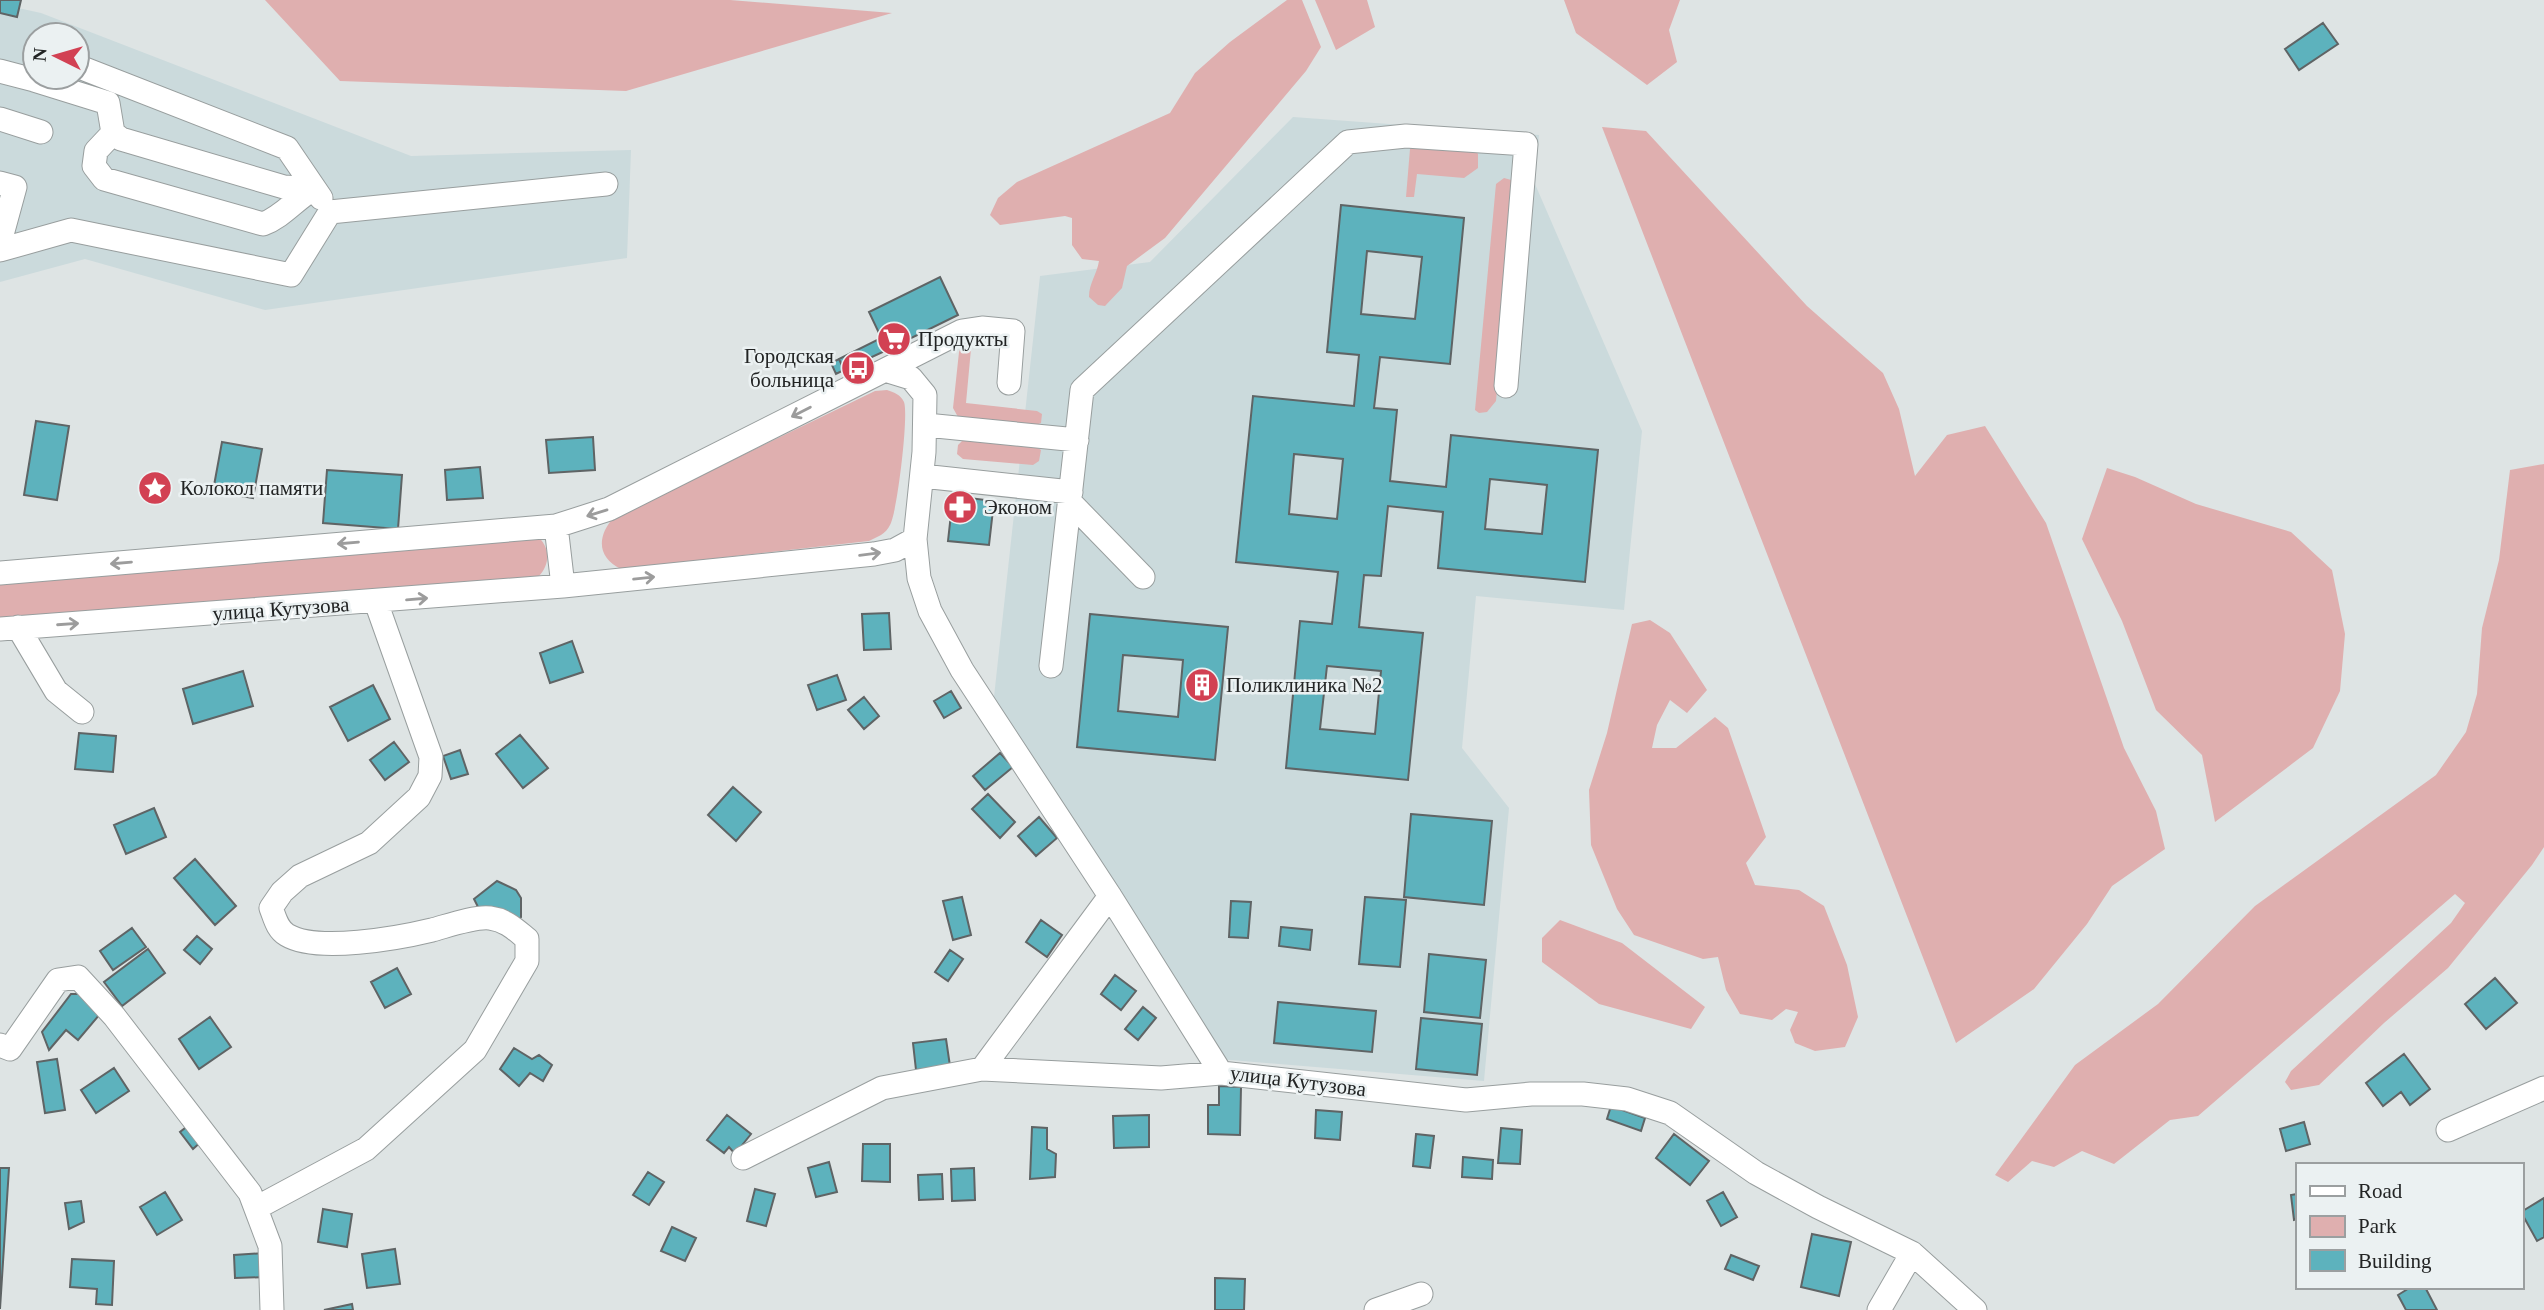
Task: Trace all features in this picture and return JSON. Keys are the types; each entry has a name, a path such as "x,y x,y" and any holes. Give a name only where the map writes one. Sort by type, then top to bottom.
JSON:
{"street":[{"path":"0,71 21,75"},
{"path":"91,71 287,148 330,212"},
{"path":"74,91 108,103 113,133 121,139 284,187 314,189"},
{"path":"0,119 41,132"},
{"path":"113,133 96,151 94,166 104,178 263,224 277,219 293,201 314,189"},
{"path":"1051,666 1083,390 1348,142 1406,136 1526,144 1506,386"},
{"path":"0,183 15,187 0,242"},
{"path":"330,212 606,184"},
{"path":"0,250 71,230 291,275 330,212"},
{"path":"0,573 556,526 609,509 962,331 982,328 1013,331 1009,383"},
{"name":"улица Кутузова","path":"885,370 911,378 925,395 926,425 915,539 919,578 930,611 962,670 1110,896 1221,1073 1466,1100 1531,1094 1570,1094 1627,1099 1670,1112 1756,1172 1818,1207 1912,1253 1975,1310"},
{"path":"926,425 1077,440"},
{"path":"922,476 1071,497 1143,577"},
{"path":"556,526 563,586"},
{"name":"улица Кутузова","path":"9,628 563,586 874,554 895,550 915,539"},
{"path":"256,1208 366,1149 475,1050 527,961 527,940 510,924 489,918 362,943 310,942 288,935 276,924 271,908 282,892 300,876 369,843 419,797 429,776 431,757 376,602"},
{"path":"9,628 56,691 82,712"},
{"path":"982,1069 1110,896"},
{"path":"0,1045 10,1049 58,980 78,977 114,1016 250,1193 270,1246 272,1310"},
{"path":"743,1158 883,1088 982,1069 1161,1078 1221,1073"},
{"path":"2448,1130 2544,1088"},
{"path":"1880,1310 1912,1253"},
{"path":"1376,1310 1421,1294"}],"shaded area":[{"path":"0,4 41,13 62,21 21,21 21,91 91,91 91,32 411,156 631,150 627,258 265,310 85,259 0,282"},
{"path":"1293,117 1539,135 1535,184 1642,431 1624,610 1476,596 1462,748 1509,808 1484,1081 1219,1059 993,706 1040,276 1150,262"}],"green space":[{"path":"265,0 730,0 892,13 626,91 340,81"},
{"path":"1287,0 1302,0 1321,47 1306,71 1165,238 1127,266 1122,288 1105,306 1098,305 1089,297 1099,261 1082,259 1072,245 1072,218 1065,216 1000,225 990,215 998,198 1017,182 1170,113 1195,73 1230,42"},
{"path":"1315,0 1367,0 1375,27 1336,50"},
{"path":"1564,0 1680,0 1669,30 1677,62 1647,85 1576,33"},
{"path":"1602,127 1646,131 1807,306 1883,373 1899,409 1915,476 1947,435 1985,426 2046,523 2124,748 2156,811 2165,849 2112,886 2087,924 2034,989 1956,1043"},
{"path":"1410,149 1475,150 1478,154 1478,168 1464,178 1417,174 1414,197 1406,197"},
{"path":"1504,178 1515,181 1516,187 1496,401 1487,412 1479,413 1475,410 1496,184"},
{"path":"972,338 966,403 1037,411 1042,414 1041,423 1036,425 958,417 953,408 959,352 964,340"},
{"path":"887,390 899,395 904,402 904,443 893,517 888,528 878,537 869,541 621,569 607,559 602,539 613,518 875,391"},
{"path":"963,440 1035,446 1041,450 1039,461 1033,465 963,459 957,454 958,445"},
{"path":"2544,464 2544,847 2532,865 2448,968 2384,1023 2319,1085 2291,1090 2285,1082 2291,1071 2451,923 2465,903 2455,894 2198,1116 2170,1120 2114,1164 2082,1151 2054,1167 2032,1161 2008,1182 1995,1175 2075,1065 2158,1004 2255,906 2436,775 2466,732 2477,694 2482,628 2499,560 2510,470"},
{"path":"2107,468 2135,477 2196,504 2291,532 2332,570 2345,634 2340,691 2313,748 2215,822 2202,755 2156,710 2122,621 2082,539"},
{"path":"536,535 544,544 547,555 546,566 539,576 0,622 0,585"},
{"path":"1650,620 1670,633 1707,690 1687,713 1670,700 1657,725 1652,748 1676,748 1715,717 1728,728 1766,837 1746,863 1755,885 1799,890 1824,906 1847,965 1858,1017 1845,1047 1815,1051 1795,1043 1790,1030 1798,1012 1786,1009 1772,1020 1740,1014 1726,990 1718,957 1703,959 1634,935 1617,909 1591,845 1589,790 1607,733 1632,624"},
{"path":"1560,920 1622,943 1705,1007 1691,1029 1599,1004 1542,962 1542,938"}],"building":[{"path":"0,0 21,0 17,17 0,13"},
{"path":"2323,23 2338,44 2299,70 2285,49"},
{"path":"1341,205 1464,218 1450,364 1380,357 1374,408 1397,410 1390,481 1446,487 1451,435 1598,450 1585,582 1438,568 1443,512 1388,506 1381,576 1364,575 1359,627 1423,633 1408,780 1286,768 1300,621 1332,624 1338,572 1236,562 1253,396 1354,406 1359,355 1327,352","holes":["1367,251 1422,257 1415,319 1361,314","1294,454 1343,459 1337,519 1289,514","1490,479 1547,485 1542,534 1485,529","1327,666 1381,671 1375,734 1320,729"]},
{"path":"940,277 958,315 887,350 869,312"},
{"path":"881,338 887,350 844,370 839,359"},
{"path":"839,359 844,370 836,374 831,363"},
{"path":"36,421 69,426 57,500 24,495"},
{"path":"593,437 595,470 549,473 546,440"},
{"path":"222,442 262,449 253,498 213,491"},
{"path":"480,467 483,498 447,500 445,470"},
{"path":"327,470 402,475 398,529 323,523"},
{"path":"953,496 994,501 989,545 948,541"},
{"path":"889,613 891,649 864,650 862,614"},
{"name":"Поликлиника №2","path":"1090,614 1228,627 1215,760 1077,747","holes":["1123,655 1183,660 1178,717 1118,711"]},
{"path":"572,641 583,672 550,683 540,653"},
{"path":"243,671 253,706 193,724 183,689"},
{"path":"837,675 846,700 817,710 808,685"},
{"path":"373,685 390,719 348,741 330,707"},
{"path":"951,691 961,708 944,718 934,701"},
{"path":"864,697 879,716 864,729 848,710"},
{"path":"79,733 116,736 113,772 75,769"},
{"path":"520,735 548,768 523,788 496,754"},
{"path":"394,742 409,762 385,780 370,760"},
{"path":"460,750 468,774 451,779 443,756"},
{"path":"1000,753 1013,767 985,790 973,776"},
{"path":"733,787 761,812 736,841 708,815"},
{"path":"988,794 1015,822 1000,838 972,809"},
{"path":"154,808 166,837 126,854 114,825"},
{"path":"1411,814 1492,821 1484,905 1404,897"},
{"path":"1039,817 1057,838 1036,856 1018,836"},
{"path":"195,859 236,906 215,925 174,878"},
{"path":"497,881 516,890 521,898 521,917 516,922 481,913 474,899"},
{"path":"962,897 971,935 953,940 943,901"},
{"path":"1365,897 1406,900 1400,967 1359,964"},
{"path":"1231,901 1251,902 1248,938 1229,937"},
{"path":"1041,920 1062,935 1047,957 1026,942"},
{"path":"1281,927 1312,930 1310,950 1279,946"},
{"path":"132,928 146,947 113,970 100,951"},
{"path":"197,936 212,949 200,964 184,950"},
{"path":"148,949 165,973 122,1006 104,982"},
{"path":"950,950 963,959 948,981 935,972"},
{"path":"1429,954 1486,960 1480,1018 1424,1012"},
{"path":"397,968 411,994 385,1008 371,982"},
{"path":"1115,975 1136,991 1121,1010 1101,994"},
{"path":"2495,978 2517,1003 2486,1029 2465,1004"},
{"path":"71,994 81,994 100,1014 78,1040 66,1030 49,1050 42,1032"},
{"path":"1278,1002 1376,1011 1372,1052 1274,1043"},
{"path":"1143,1007 1156,1018 1138,1040 1125,1029"},
{"path":"210,1017 231,1047 199,1069 179,1039"},
{"path":"1421,1018 1482,1024 1477,1075 1416,1069"},
{"path":"946,1039 950,1066 916,1070 913,1043"},
{"path":"514,1048 532,1059 539,1055 552,1065 543,1081 530,1073 519,1086 500,1069"},
{"path":"2404,1054 2430,1089 2410,1105 2401,1092 2383,1106 2366,1083"},
{"path":"57,1059 65,1110 45,1113 37,1062"},
{"path":"114,1068 129,1091 96,1113 81,1090"},
{"path":"1219,1086 1241,1087 1240,1135 1208,1134 1208,1105 1219,1105"},
{"path":"1611,1106 1645,1118 1641,1131 1607,1119"},
{"path":"1316,1110 1342,1112 1340,1140 1315,1138"},
{"path":"727,1115 751,1134 735,1154 729,1147 724,1153 707,1140"},
{"path":"1149,1115 1149,1147 1114,1148 1113,1116"},
{"path":"2304,1122 2310,1144 2286,1151 2280,1129"},
{"path":"189,1125 202,1141 193,1149 180,1132"},
{"path":"1032,1127 1047,1128 1047,1149 1056,1154 1055,1177 1030,1179"},
{"path":"1501,1128 1522,1130 1520,1164 1498,1163"},
{"path":"1416,1134 1434,1136 1430,1168 1413,1166"},
{"path":"1674,1134 1709,1161 1690,1185 1656,1158"},
{"path":"863,1144 890,1144 890,1182 862,1181"},
{"path":"1463,1157 1493,1160 1492,1179 1462,1177"},
{"path":"829,1162 837,1192 816,1197 808,1168"},
{"path":"0,1168 9,1168 0,1309"},
{"path":"974,1168 975,1200 952,1201 951,1169"},
{"path":"648,1172 664,1182 649,1205 633,1195"},
{"path":"942,1174 943,1199 919,1200 918,1175"},
{"path":"755,1189 775,1194 766,1226 747,1221"},
{"path":"165,1192 182,1220 157,1235 140,1207"},
{"path":"1723,1192 1737,1217 1721,1226 1707,1201"},
{"path":"2296,1194 2294,1220 2291,1195"},
{"path":"2544,1198 2544,1237 2537,1241 2523,1211"},
{"path":"81,1201 84,1222 69,1229 65,1203"},
{"path":"323,1209 352,1214 347,1247 318,1242"},
{"path":"672,1227 696,1238 685,1261 661,1251"},
{"path":"1812,1234 1851,1242 1839,1296 1801,1287"},
{"path":"395,1249 400,1284 367,1288 362,1254"},
{"path":"265,1253 266,1277 235,1278 234,1255"},
{"path":"1731,1255 1759,1266 1753,1280 1725,1269"},
{"path":"72,1259 114,1261 112,1305 96,1304 97,1289 70,1287"},
{"path":"1215,1278 1245,1279 1244,1310 1215,1310"},
{"path":"2408,1289 2426,1289 2437,1310 2406,1310 2398,1295"},
{"path":"352,1304 353,1310 324,1310"}],"place":[{"name":"Продукты","path":"894,339"},
{"name":"Городская больница","path":"858,368"},
{"name":"Колокол памяти","path":"155,488"},
{"name":"Эконом","path":"960,507"},
{"name":"Поликлиника №2","path":"1202,685"}]}
